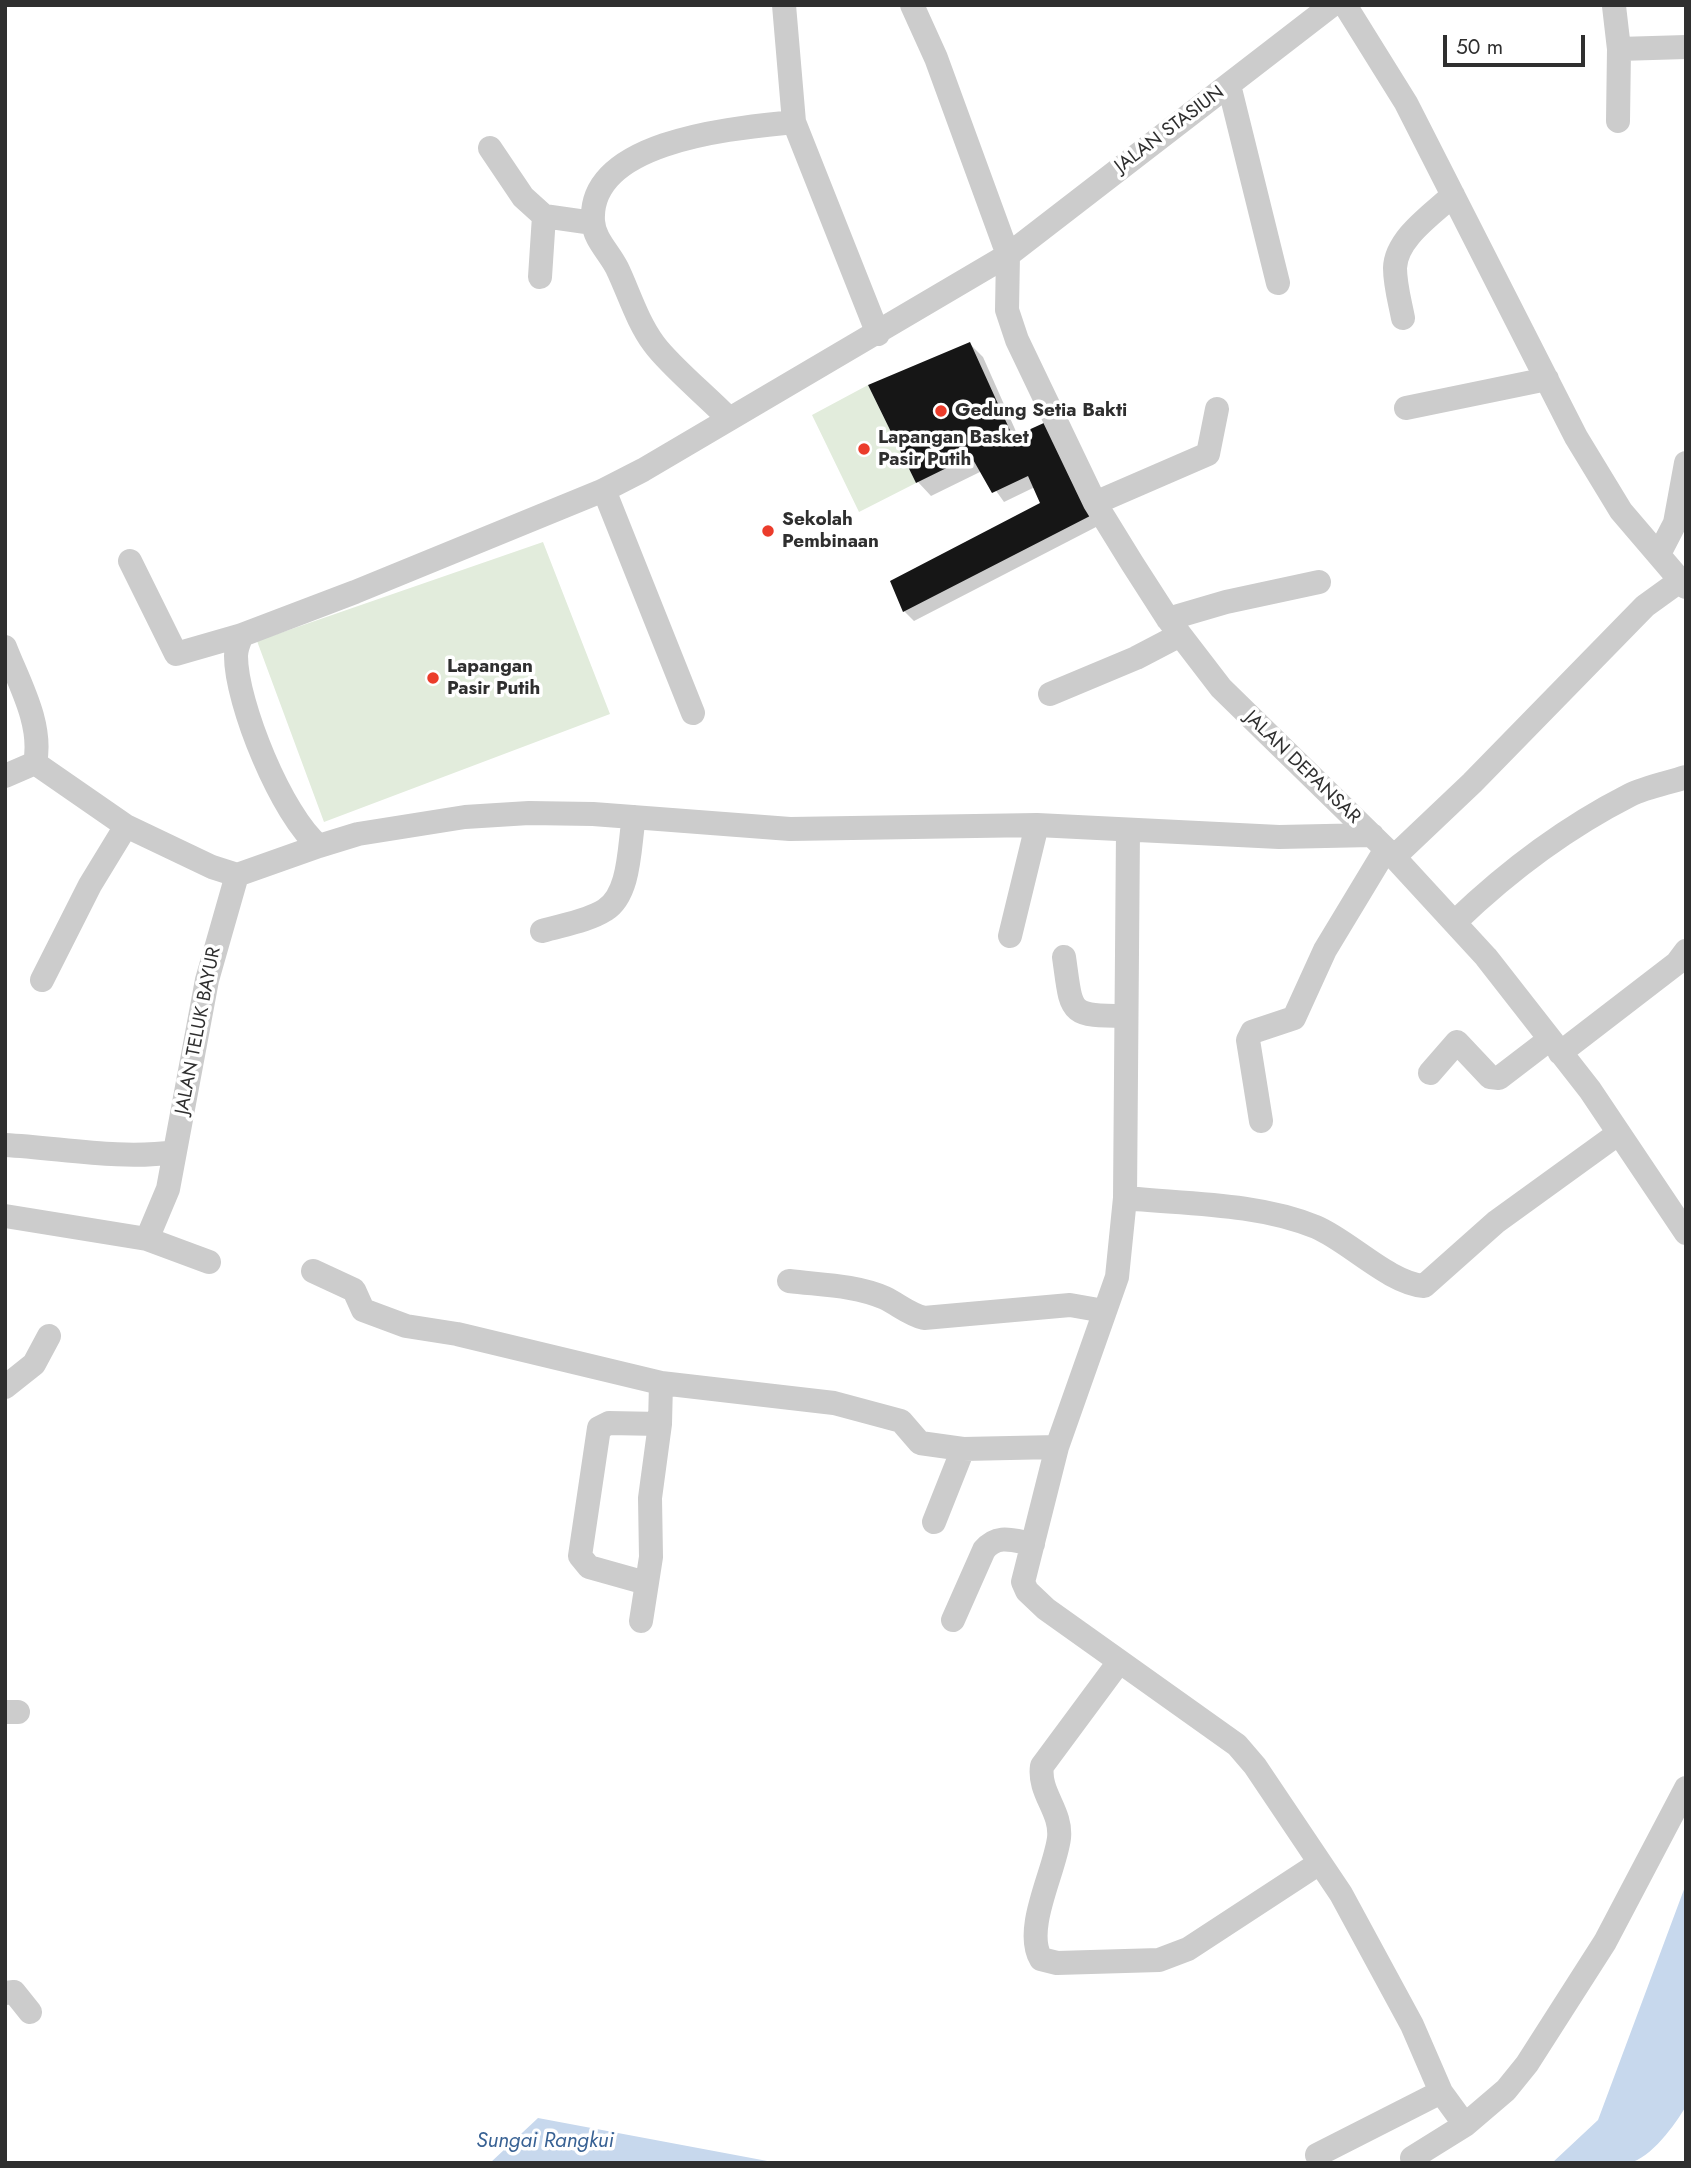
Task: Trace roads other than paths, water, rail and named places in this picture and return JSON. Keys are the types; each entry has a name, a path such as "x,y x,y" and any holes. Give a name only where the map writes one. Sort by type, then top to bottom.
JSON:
{"street":[{"path":"784,5 794,122 878,334"},
{"name":"JALAN STASIUN","path":"130,561 176,654 242,635 355,592 604,490 878,334 1008,256 1332,5"},
{"path":"1261,1121 1248,1040 1252,1032 1287,1022 1300,1010 1325,950 1384,847 1472,783 1645,606 1683,584 1621,511 1576,437 1406,103 1345,5"},
{"path":"1614,6 1619,49 1618,121"},
{"path":"918,7 1008,256"},
{"path":"1619,49 1686,47"},
{"path":"1229,85 1278,283"},
{"path":"729,419 655,345 613,261 599,241 593,223 594,200 610,177 642,154 715,131 794,122"},
{"path":"490,148 523,197 544,216 593,223"},
{"path":"1403,318 1395,268 1398,254 1406,240 1453,195"},
{"path":"540,277 544,216"},
{"name":"JALAN DEPANSAR","path":"1008,256 1007,310 1038,388 1095,503 1174,627 1221,688 1456,921 1555,1046 1619,1133 1686,1233"},
{"path":"974,276 1007,310"},
{"path":"1406,408 1547,379"},
{"path":"1095,503 1208,454 1217,409"},
{"path":"1659,554 1675,523 1686,463"},
{"path":"604,490 693,713"},
{"path":"1050,694 1136,658 1174,627 1226,602 1319,582"},
{"path":"242,635 236,652 237,671 249,717 292,815 304,834 319,846"},
{"path":"5,647 32,713 38,750 35,763"},
{"path":"35,763 126,826 212,867 237,875 358,834 497,814 634,817 790,829 1037,825 1279,837 1384,847"},
{"path":"5,776 35,763"},
{"path":"1456,921 1497,884 1631,794 1686,777"},
{"path":"542,931 603,912 612,905 624,877 634,817"},
{"path":"1010,936 1037,825"},
{"path":"42,980 90,885 126,826"},
{"path":"1128,830 1125,1198 1117,1277 1057,1447 1023,1583 1027,1591 1119,1662 1237,1745 1255,1766 1318,1864 1341,1894 1412,2025 1441,2092 1465,2125"},
{"name":"JALAN TELUK BAYUR","path":"147,1239 168,1189 208,980 237,875"},
{"path":"1430,1073 1457,1042 1490,1077 1499,1077 1555,1046 1677,963 1686,951"},
{"path":"1064,957 1069,992 1080,1013 1086,1016 1125,1016"},
{"path":"1125,1198 1252,1211 1315,1226 1351,1245 1389,1272 1424,1286 1496,1223 1619,1133"},
{"path":"5,1145 142,1156 175,1152"},
{"path":"5,1216 147,1239 209,1262"},
{"path":"313,1271 354,1290 359,1305 366,1312 406,1326 457,1334 661,1383 834,1402 907,1423 917,1441 963,1449 1057,1447"},
{"path":"789,1281 855,1288 886,1298 924,1318 1070,1305 1104,1311"},
{"path":"5,1387 34,1364 49,1336"},
{"path":"640,1621 652,1557 650,1498 660,1424 661,1383"},
{"path":"646,1583 589,1567 580,1556 599,1428 609,1423 660,1424"},
{"path":"934,1522 963,1449"},
{"path":"953,1620 984,1550 991,1541 1000,1538 1033,1544"},
{"path":"1119,1662 1042,1766 1042,1786 1059,1821 1056,1850 1038,1923 1035,1947 1041,1959 1057,1963 1159,1960 1188,1950 1318,1864"},
{"path":"1412,2158 1465,2125 1506,2090 1527,2064 1605,1942 1686,1788"},
{"path":"5,1993 14,1992 30,2012"},
{"path":"1317,2155 1441,2092"}],"water":[{"path":"1686,1884 1686,2106 1662,2140 1637,2160 1611,2165 1552,2163 1598,2120"},
{"name":"Sungai Rangkui","path":"538,2118 778,2163 490,2163"}],"place":[{"name":"Gedung Setia Bakti","path":"941,411"},
{"name":"Lapangan Basket Pasir Putih","path":"864,449"},
{"name":"Sekolah Pembinaan","path":"768,531"},
{"name":"Lapangan Pasir Putih","path":"433,678"}]}
